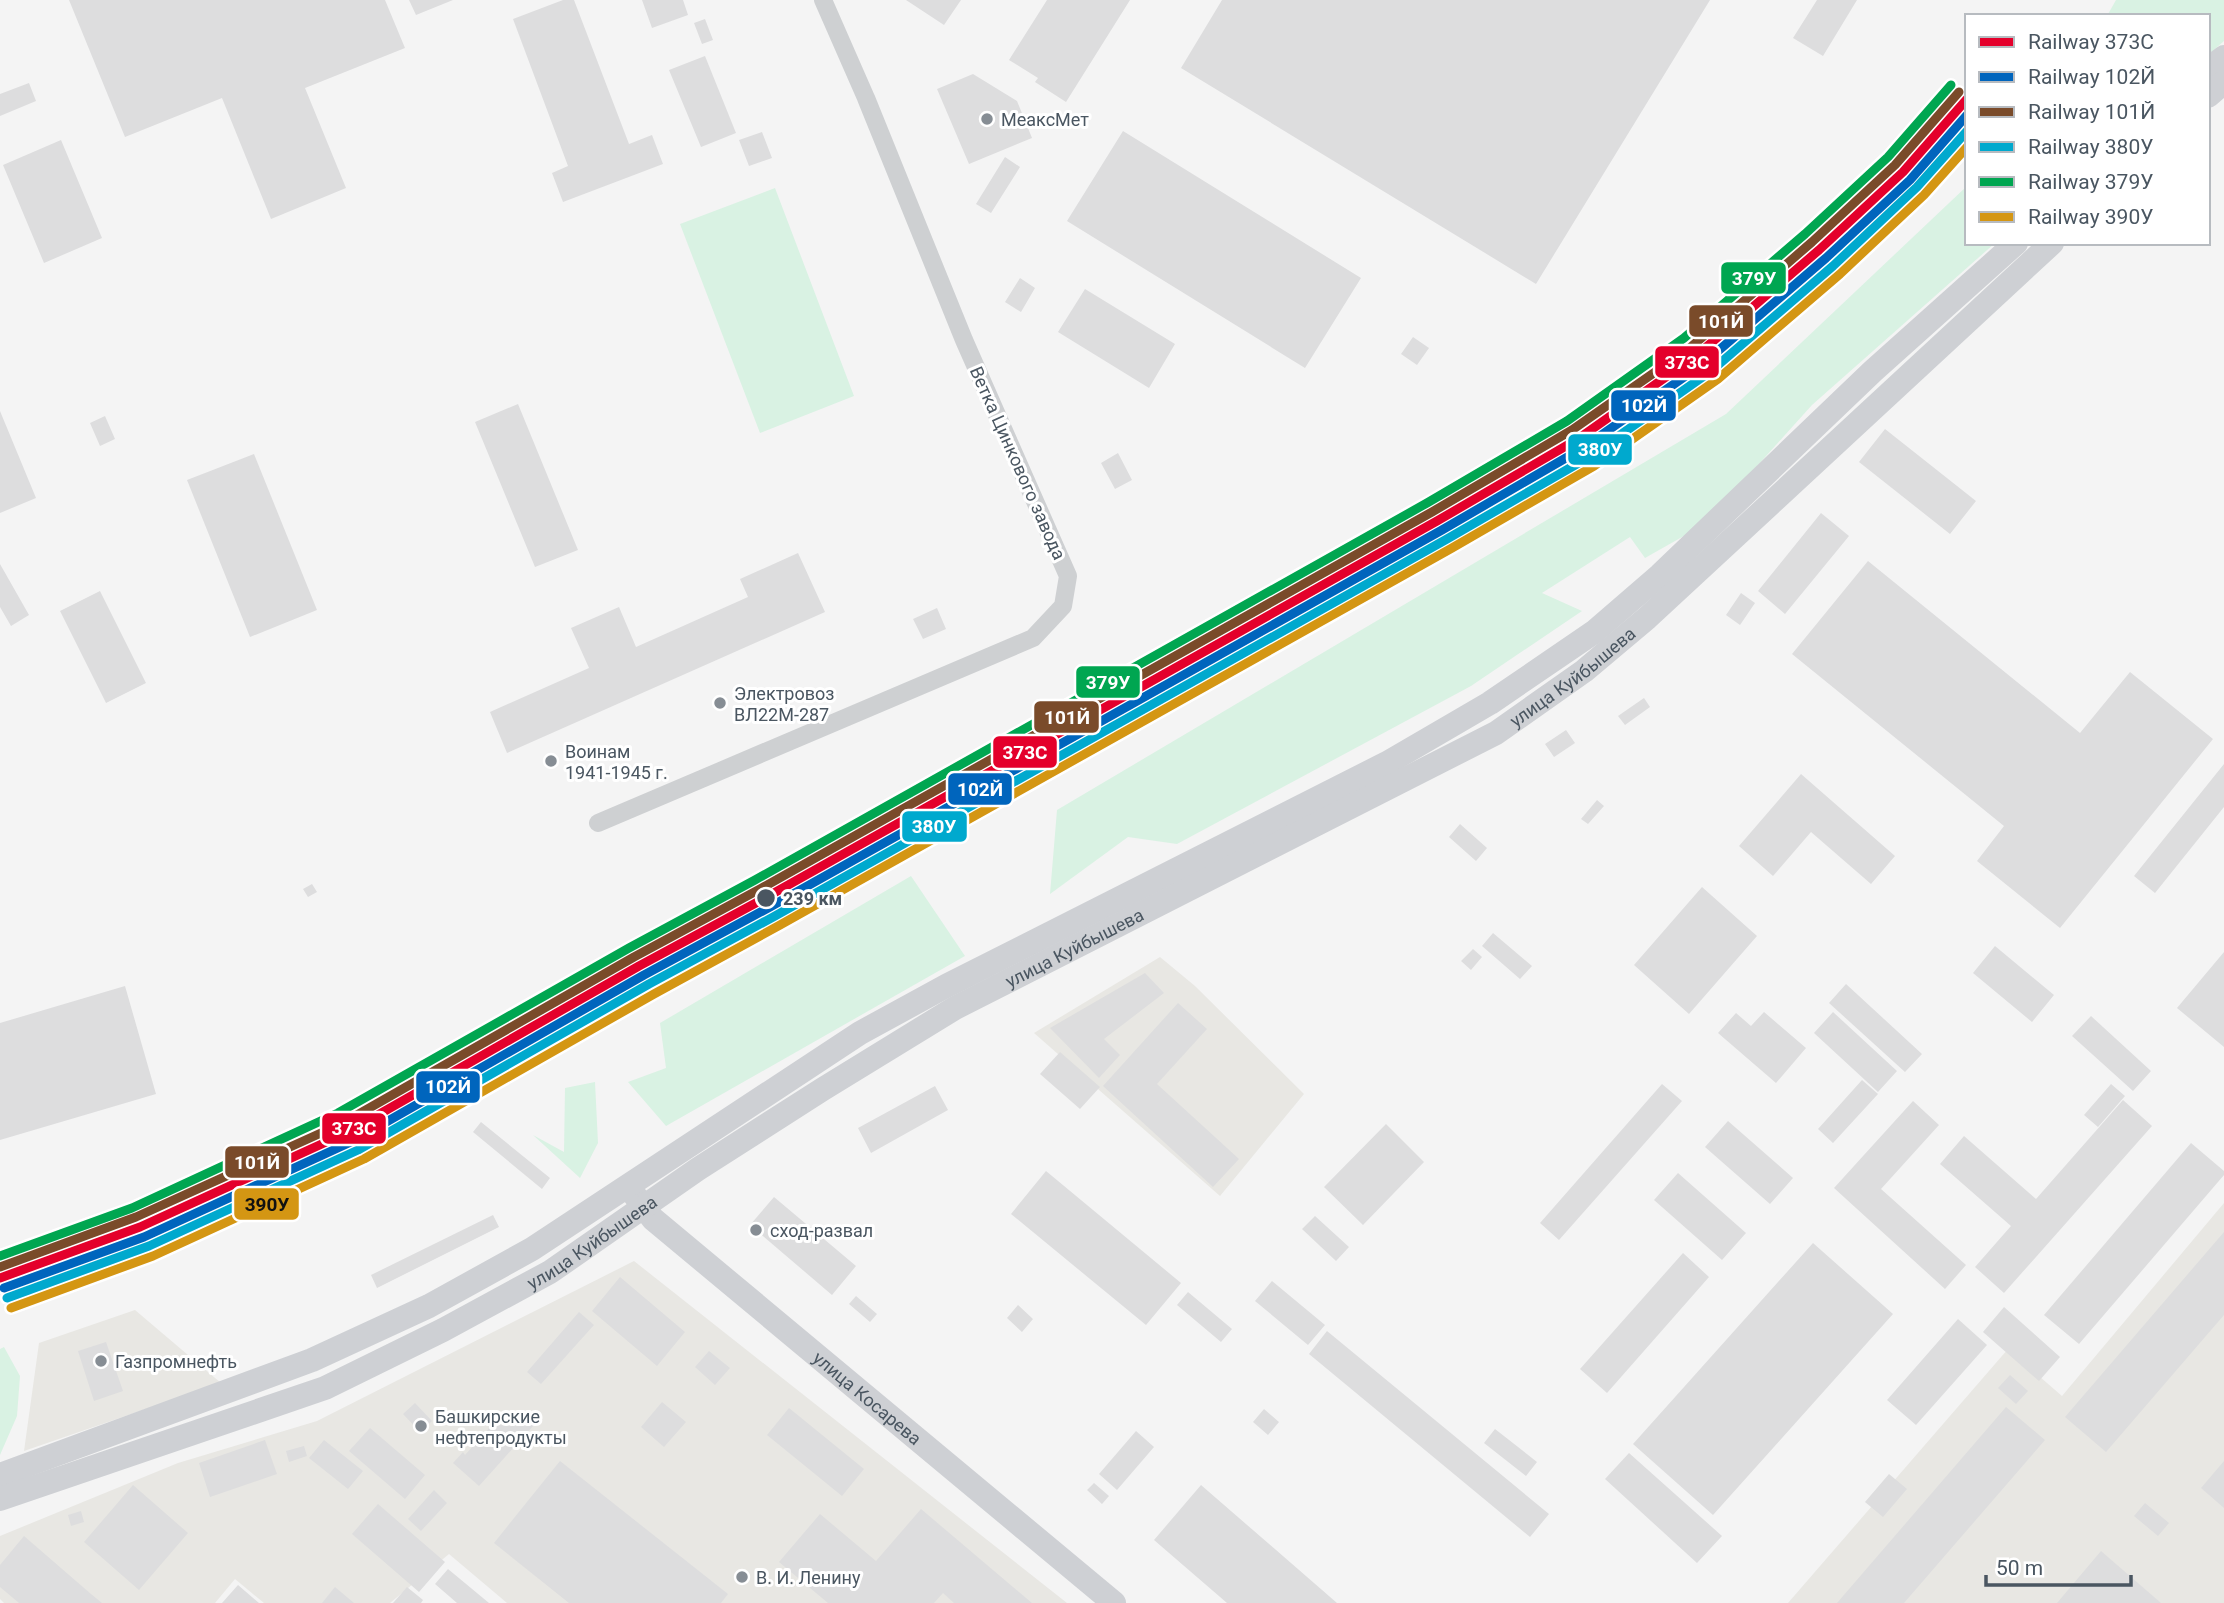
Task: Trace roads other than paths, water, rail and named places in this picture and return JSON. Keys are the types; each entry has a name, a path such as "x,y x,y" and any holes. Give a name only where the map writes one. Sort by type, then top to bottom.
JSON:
{"main road":[{"path":"2210,94 2224,82"},
{"name":"улица Куйбышева","path":"0,1499 325,1388 443,1330 550,1272 642,1207 822,1088 955,1007 1391,774 1594,632 1660,575 1873,371 2031,247"},
{"name":"улица Куйбышева","path":"0,1475 324,1355 429,1306 521,1255 860,1033 958,980 1391,774"},
{"name":"улица Косарева","path":"627,1185 653,1219 1114,1603"}],"street":[{"name":"Ветка Цинкового завода","path":"598,823 1033,638 1063,606 1068,576 964,340 866,97 823,0"}],"rail line":[{"name":"379У","path":"0,1256 132,1208 338,1113 1427,503 1567,421 1684,338 1805,234 1888,157 1951,85"},
{"name":"101Й","path":"0,1267 136,1217 343,1123 634,957 1432,512 1572,430 1691,347 1812,242 1895,165 1959,92"},
{"name":"373C","path":"0,1278 140,1227 348,1132 639,966 1437,521 1578,439 1697,355 1819,250 1903,172 1965,101"},
{"name":"102Й","path":"4,1288 144,1237 353,1141 644,975 1442,530 1583,448 1704,363 1826,258 1910,180 1965,117"},
{"name":"380У","path":"7,1298 149,1246 358,1150 1589,457 1711,371 1833,266 1917,187 1965,133"},
{"name":"390У","path":"11,1308 153,1256 364,1159 1594,466 1718,379 1840,274 1924,195 1965,149"}],"place":[{"name":"МеаксМет","path":"987,119"},
{"name":"Электровоз ВЛ22М-287","path":"720,703"},
{"name":"Воинам 1941-1945 г.","path":"551,761"},
{"name":"239 км","path":"766,898"},
{"name":"сход-развал","path":"756,1230"},
{"name":"Газпромнефть","path":"101,1361"},
{"name":"Башкирские нефтепродукты","path":"421,1426"},
{"name":"В. И. Ленину","path":"742,1577"}]}
